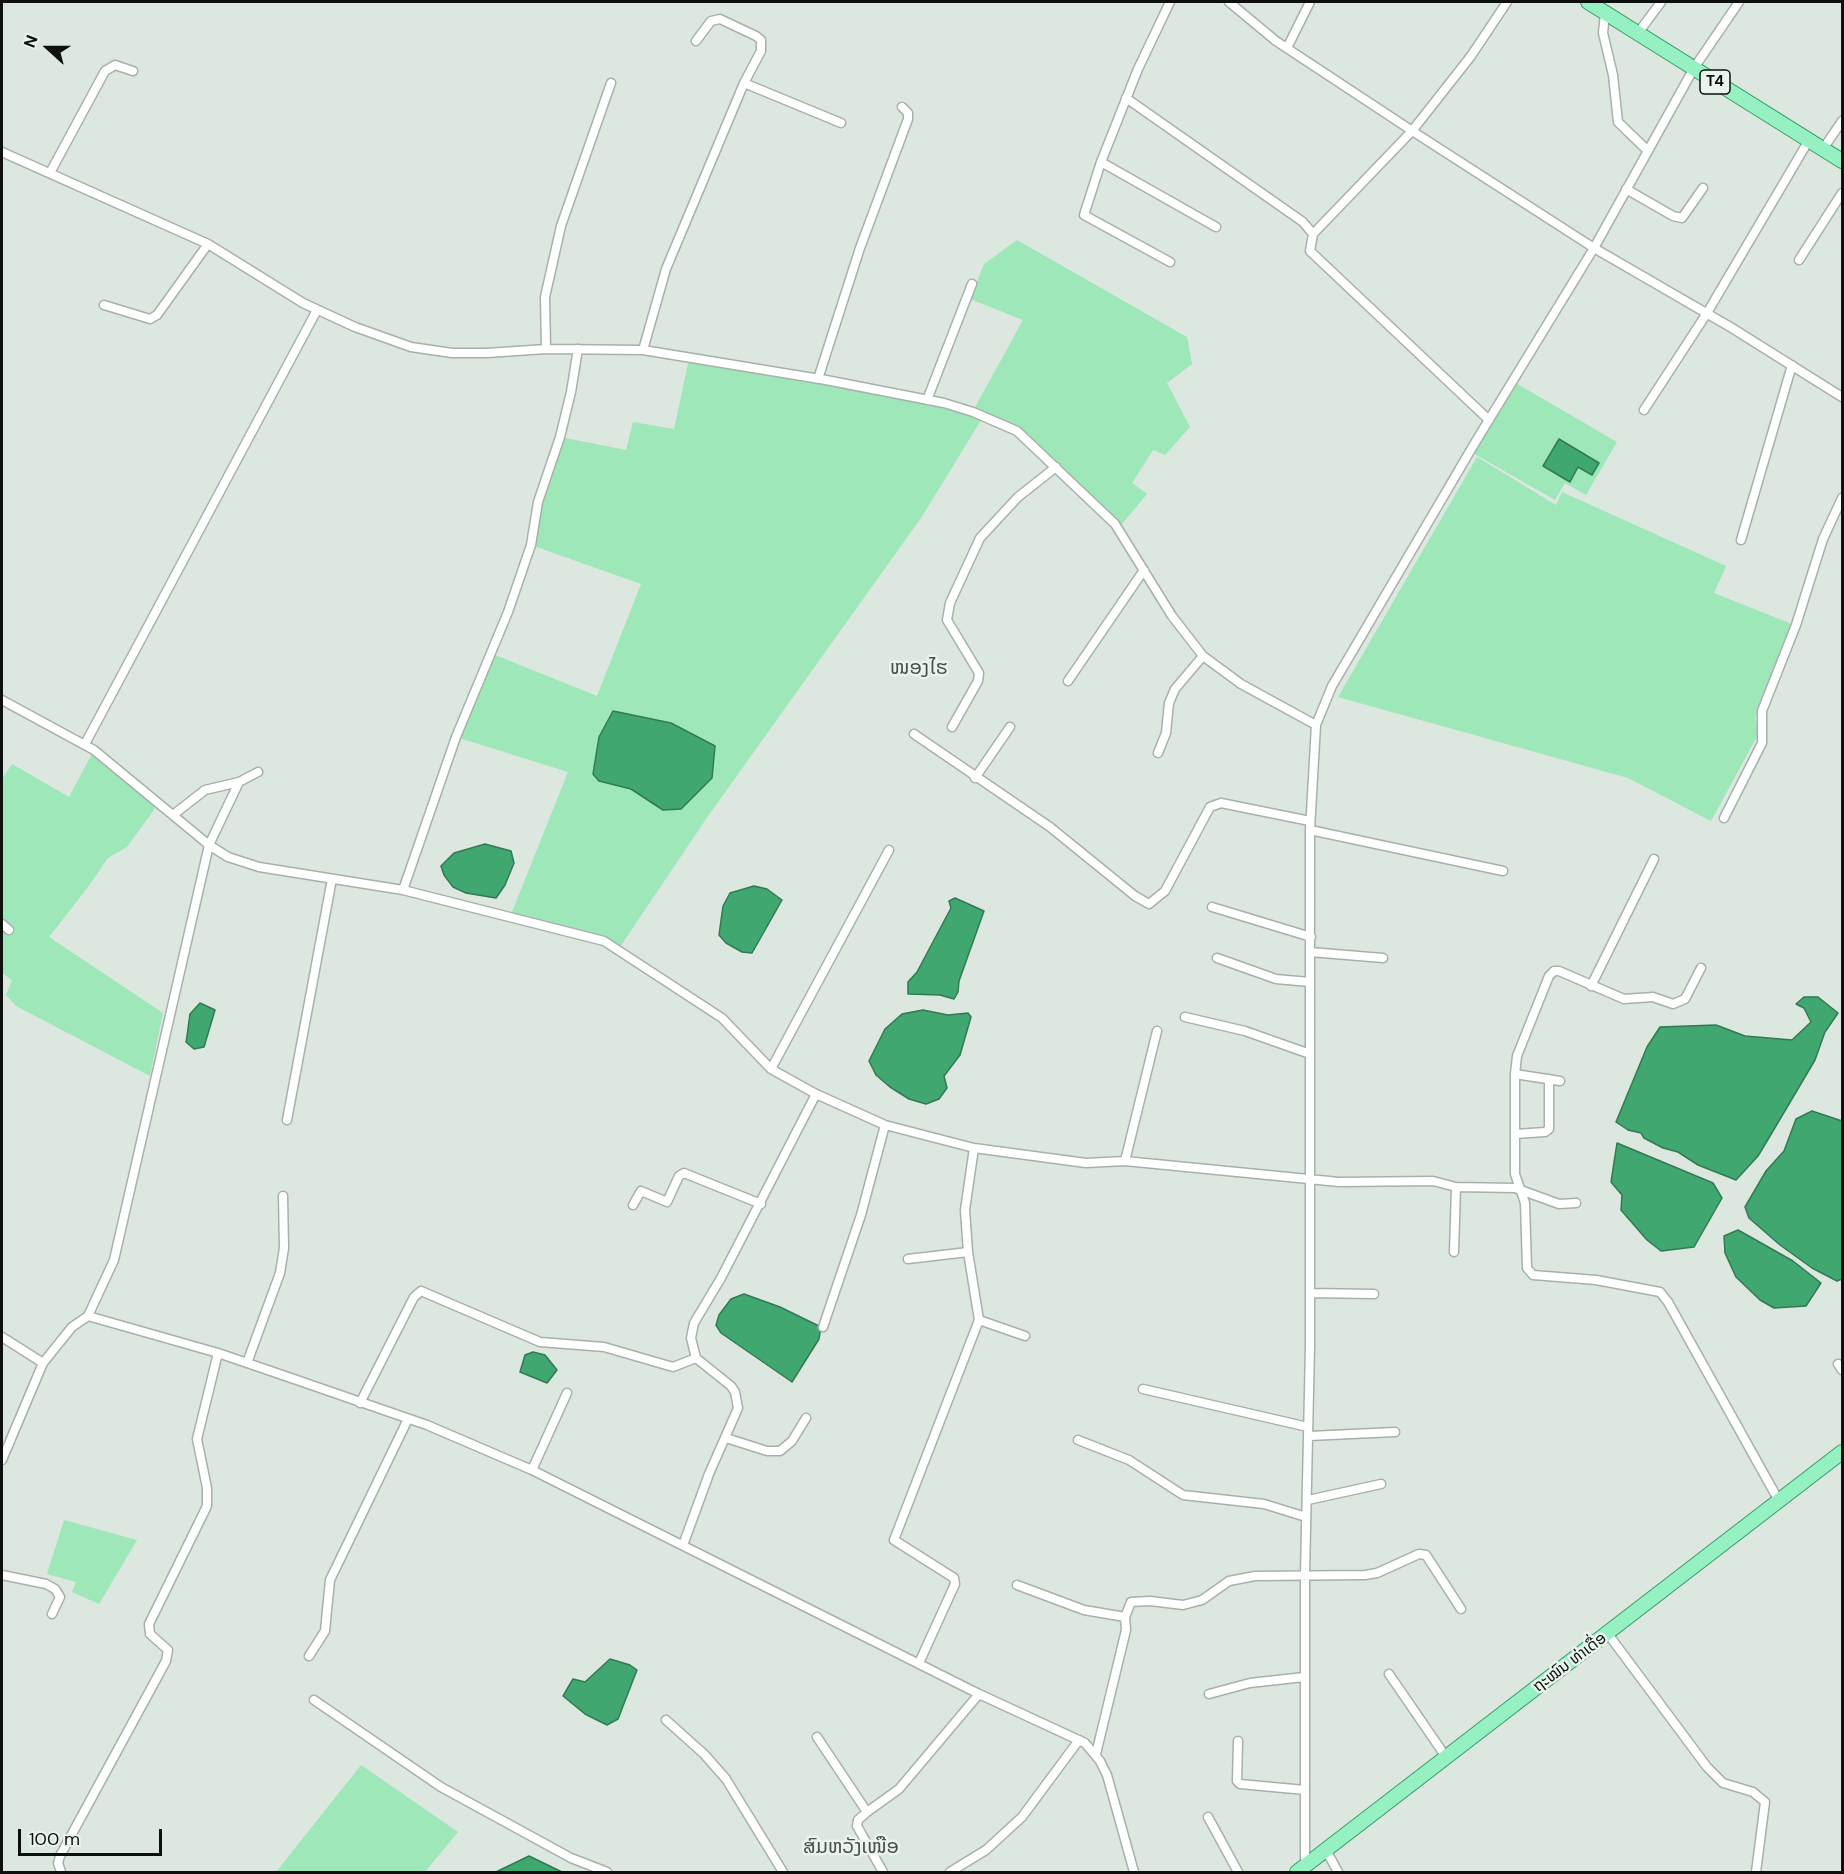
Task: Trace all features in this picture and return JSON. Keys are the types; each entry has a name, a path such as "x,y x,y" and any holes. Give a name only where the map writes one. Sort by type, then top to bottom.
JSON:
{"main road":[{"name":"T4","path":"1588,2 1842,161"},
{"name":"ຖະໝົນ ທ່າເດື່ອ","path":"1301,1870 1842,1452"}],"street":[{"path":"1170,2 1126,98 1101,162 1084,215 1170,262"},
{"path":"1229,2 1287,48 1412,131 1594,248 1842,397"},
{"path":"1287,48 1310,2"},
{"path":"1489,420 1310,251 1312,234 1412,131 1471,56 1507,2"},
{"path":"1638,33 1662,2"},
{"path":"1301,1870 1305,1790 1305,1574 1310,1293 1310,825 1316,725 1332,686 1489,420 1594,248 1694,68 1739,2"},
{"path":"1605,13 1603,33 1612,75 1618,122 1648,151"},
{"path":"643,350 666,269 744,84 761,51 761,40 720,19 711,21 696,41"},
{"path":"51,171 105,71 115,65 133,71"},
{"path":"546,350 545,297 561,226 612,83"},
{"path":"744,84 841,123"},
{"path":"1126,98 1304,222 1312,234"},
{"path":"818,379 860,248 908,119 908,113 902,107"},
{"path":"1823,149 1842,121"},
{"path":"1644,410 1707,314 1809,140"},
{"path":"2,152 51,171 208,244 317,310 388,340 411,347 452,353 643,350 927,400 973,412 1017,431 1115,524 1182,631 1203,656 1221,671 1259,695 1316,725"},
{"path":"1101,162 1216,227"},
{"path":"1626,189 1673,216 1682,218 1703,188"},
{"path":"1799,260 1842,193"},
{"path":"104,305 150,319 157,315 208,244"},
{"path":"927,400 972,284"},
{"path":"85,744 317,310"},
{"path":"403,890 456,737 508,612 531,545 538,502 568,404 578,350"},
{"path":"1741,540 1792,365"},
{"path":"952,727 978,681 979,673 947,620 950,603 980,538 1018,497 1056,467"},
{"path":"1724,818 1762,743 1762,711 1796,625 1823,539 1842,498"},
{"path":"1068,681 1144,570"},
{"path":"1158,753 1166,733 1172,696 1203,656"},
{"path":"2,699 85,744 209,845 228,856 259,867 403,890 604,941 722,1018 771,1069 816,1094 885,1125 974,1148 1086,1163 1125,1161 1309,1180 1433,1181 1455,1187 1519,1190 1559,1204 1576,1203"},
{"path":"975,778 1010,727"},
{"path":"914,734 975,778 1050,827 1135,896 1149,904 1165,891 1210,807 1221,803 1503,871"},
{"path":"173,815 205,790 239,782 258,772"},
{"path":"2,1460 43,1363 72,1327 88,1316 114,1260 209,845 239,782"},
{"path":"771,1069 889,850"},
{"path":"1592,986 1654,859"},
{"path":"287,1120 332,879"},
{"path":"1212,907 1311,937"},
{"path":"1310,952 1383,958"},
{"path":"1217,958 1276,979 1310,982"},
{"path":"1701,968 1685,999 1673,1004 1653,997 1624,999 1559,971 1554,971 1549,976 1517,1056 1515,1074 1515,1174 1525,1203 1528,1272 1538,1275 1596,1280 1660,1292 1668,1302 1779,1501"},
{"path":"1185,1017 1245,1031 1310,1054"},
{"path":"1125,1161 1157,1031"},
{"path":"1515,1074 1560,1081"},
{"path":"1515,1134 1545,1132 1549,1129 1549,1079"},
{"path":"683,1545 709,1474 738,1408 735,1392 696,1358 691,1338 694,1323 760,1204 816,1094"},
{"path":"823,1327 861,1215 885,1125"},
{"path":"918,1663 955,1584 954,1578 894,1540 980,1320 968,1252 965,1210 974,1148"},
{"path":"633,1205 641,1191 667,1202 679,1176 684,1173 760,1204"},
{"path":"1454,1252 1455,1187"},
{"path":"247,1363 280,1273 284,1248 283,1196"},
{"path":"908,1259 968,1252"},
{"path":"360,1403 414,1297 421,1291 540,1342 604,1347 673,1367 696,1358"},
{"path":"1310,1293 1374,1294"},
{"path":"88,1316 247,1363 408,1419 532,1470 979,1694 1079,1740 1095,1754 1107,1775 1134,1872"},
{"path":"980,1320 1025,1336"},
{"path":"2,1337 43,1363"},
{"path":"60,1872 60,1856 166,1661 168,1650 150,1634 149,1624 207,1506 207,1488 197,1439 218,1353"},
{"path":"1143,1389 1308,1432 1395,1432"},
{"path":"532,1470 567,1393"},
{"path":"726,1438 767,1451 780,1451 792,1441 806,1418"},
{"path":"309,1656 325,1631 330,1580 408,1419"},
{"path":"1078,1440 1129,1460 1183,1495 1264,1504 1306,1517"},
{"path":"1308,1500 1381,1484"},
{"path":"1095,1754 1126,1630 1125,1617 1131,1602 1150,1601 1183,1605 1202,1600 1236,1578 1377,1573 1419,1554 1426,1555 1461,1609"},
{"path":"2,1575 46,1584 55,1589 60,1597 52,1614"},
{"path":"1017,1585 1084,1610 1125,1617"},
{"path":"1608,1634 1707,1767 1723,1783 1754,1792 1765,1802 1756,1872"},
{"path":"1389,1674 1446,1757"},
{"path":"1209,1694 1250,1683 1304,1677"},
{"path":"883,1872 857,1826 858,1820 899,1789 979,1694"},
{"path":"314,1700 460,1798 571,1858 607,1872"},
{"path":"666,1720 704,1754 726,1779 783,1872"},
{"path":"817,1737 867,1812"},
{"path":"950,1872 987,1850 1022,1817 1079,1740"},
{"path":"1238,1741 1237,1781 1240,1784 1305,1790"},
{"path":"1208,1817 1238,1872"},
{"path":"1326,1850 1338,1872"},
{"path":"966,1864 971,1872"}],"shaded area":[{"path":"1017,240 1187,337 1192,364 1167,383 1190,427 1165,455 1153,450 1132,483 1147,494 1117,530 1048,460 1011,432 983,417 921,518 706,819 618,950 604,941 510,917 568,772 456,737 490,653 597,696 641,584 531,545 538,502 560,437 626,450 633,422 674,429 689,359 973,411 1023,320 970,299 984,264"},
{"path":"1514,382 1617,442 1586,495 1565,483 1555,500 1471,452"},
{"path":"1559,439 1599,463 1592,475 1578,467 1570,482 1543,466"},
{"path":"1477,457 1556,505 1562,492 1726,566 1714,593 1792,624 1755,718 1760,731 1711,821 1628,778 1338,697"},
{"path":"613,711 671,723 715,746 712,778 681,809 663,810 631,789 599,781 593,774 599,737"},
{"path":"94,750 159,803 127,847 108,858 49,937 163,1013 150,1076 16,1006 6,995 12,980 2,973 2,779 12,764 69,797"},
{"path":"485,844 511,851 514,863 505,885 496,898 466,893 453,887 444,875 441,866 454,853"},
{"path":"754,886 767,889 782,900 752,953 742,952 726,943 719,935 723,906 730,893"},
{"path":"955,898 984,911 959,981 958,992 954,999 940,995 908,994 908,982 917,972 951,908 949,901"},
{"path":"1804,997 1818,997 1838,1013 1825,1032 1815,1060 1758,1156 1736,1180 1698,1165 1678,1152 1663,1148 1644,1138 1641,1133 1628,1130 1616,1122 1647,1047 1660,1027 1716,1025 1745,1036 1792,1040 1811,1022 1804,1008 1796,1004"},
{"path":"200,1003 215,1010 204,1047 194,1049 186,1042 190,1014"},
{"path":"923,1010 948,1015 968,1013 971,1017 960,1055 944,1076 947,1088 939,1099 926,1104 909,1099 890,1087 876,1075 869,1061 885,1029 902,1014"},
{"path":"1812,1111 1842,1121 1842,1279 1837,1281 1812,1268 1780,1245 1749,1218 1745,1207 1766,1171 1784,1151 1796,1119"},
{"path":"1617,1143 1713,1183 1722,1198 1694,1247 1661,1251 1647,1240 1621,1210 1622,1195 1611,1182"},
{"path":"1738,1230 1793,1261 1821,1283 1806,1306 1774,1308 1760,1300 1736,1277 1725,1253 1724,1236"},
{"path":"744,1294 780,1307 821,1327 819,1339 792,1382 721,1333 716,1325 719,1315 731,1299"},
{"path":"533,1352 545,1355 557,1370 547,1383 520,1372 525,1355"},
{"path":"64,1520 137,1540 99,1604 72,1592 76,1582 47,1574"},
{"path":"610,1659 630,1665 637,1670 618,1719 607,1725 585,1714 563,1696 573,1679 585,1682"},
{"path":"361,1765 458,1832 425,1872 276,1872"},
{"path":"529,1856 562,1872 496,1872"}],"district":[{"name":"ໜອງໄຮ","path":"919,669"},
{"name":"ສົມຫວັງເໜືອ","path":"851,1848"}]}
